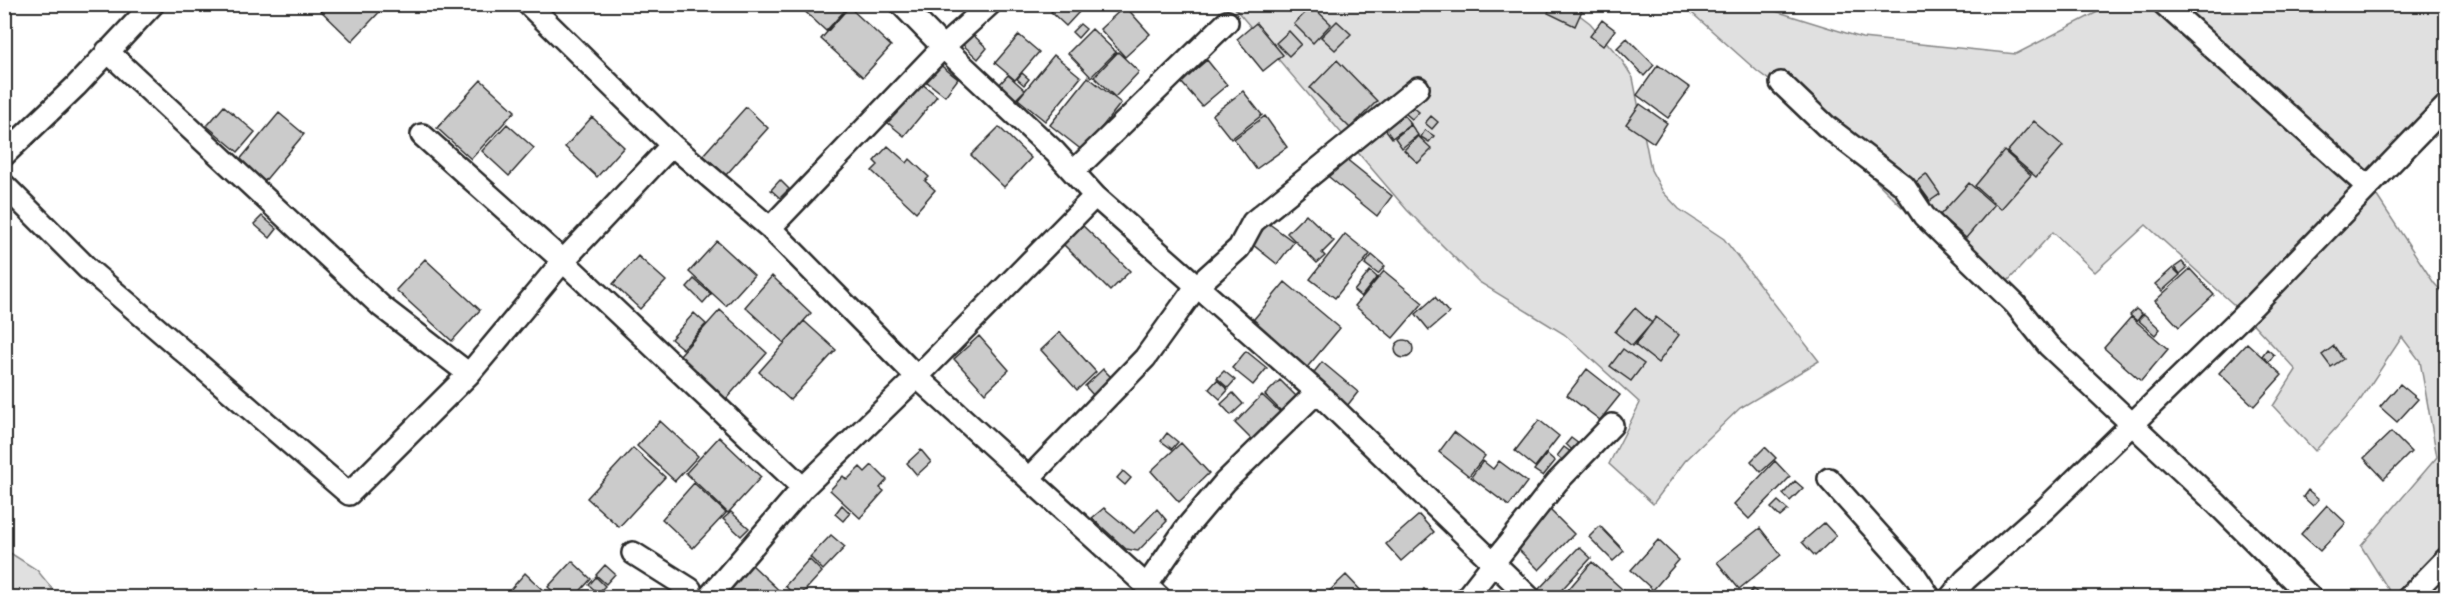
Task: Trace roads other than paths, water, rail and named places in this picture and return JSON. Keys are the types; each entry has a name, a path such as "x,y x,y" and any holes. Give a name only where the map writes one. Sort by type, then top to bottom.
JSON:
{"street":[{"path":"4,155 76,86 153,4"},
{"path":"528,4 672,145 770,228 917,377 1154,591 1187,527 1225,482 1317,392"},
{"path":"901,4 1074,171 1095,196 1317,392 1530,597"},
{"path":"770,228 943,47 990,4"},
{"path":"2164,4 2368,187"},
{"path":"1074,171 1227,22"},
{"path":"108,51 382,307 469,374"},
{"path":"1781,83 1826,126 1904,186 1924,216 2015,304 2048,345 2132,421 2311,597"},
{"path":"1029,478 1145,358 1196,286 1239,248 1252,222 1418,88"},
{"path":"1950,597 1998,549 2046,508 2132,421 2254,304 2446,106"},
{"path":"422,135 563,261 802,488"},
{"path":"4,185 88,269 349,495 469,374 563,261 672,145"},
{"path":"708,597 802,488 917,377 1095,196"},
{"path":"1466,597 1495,564 1557,482 1612,425"},
{"path":"1829,479 1914,574 1930,597"},
{"path":"633,553 690,590 690,597"},
{"path":"2409,597 2446,560"}]}
